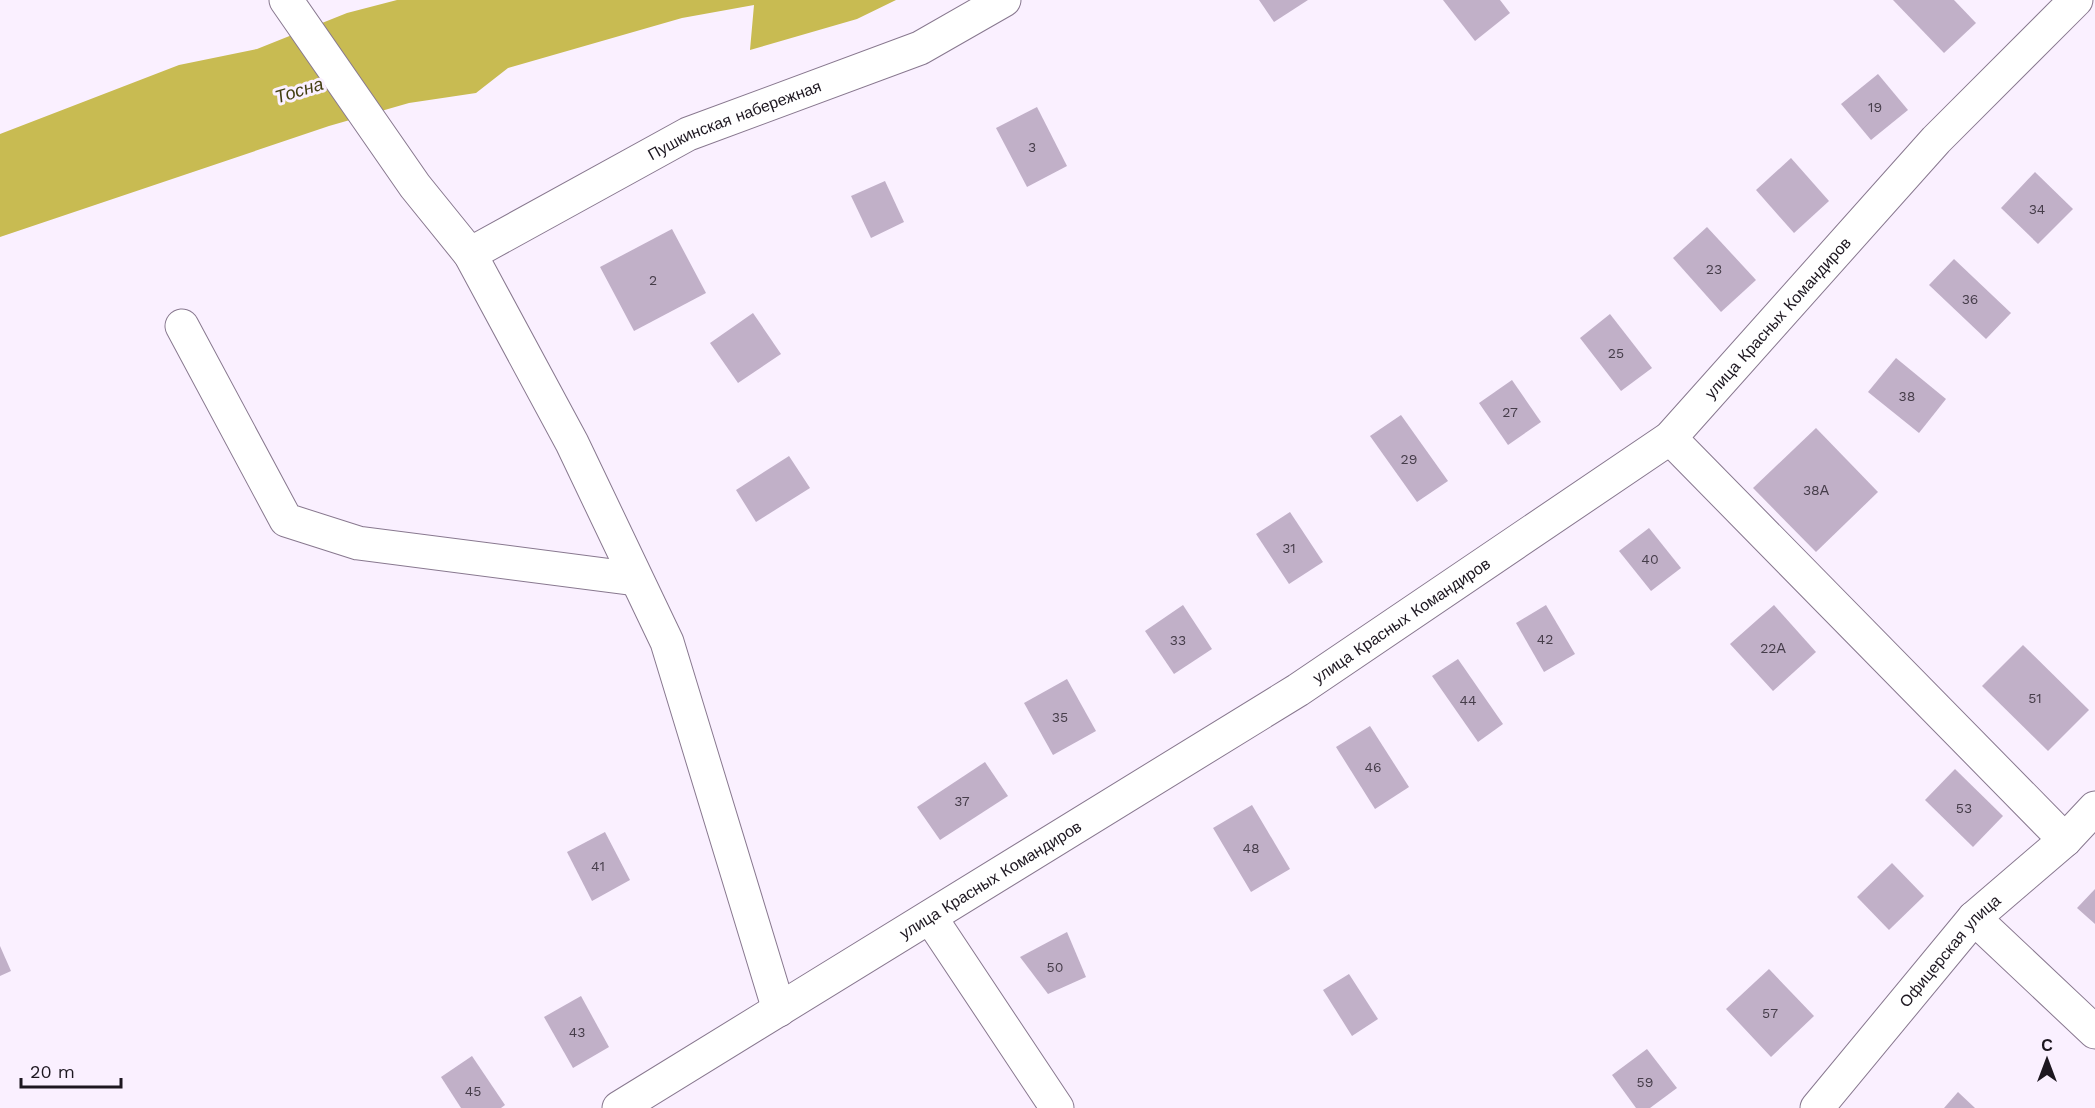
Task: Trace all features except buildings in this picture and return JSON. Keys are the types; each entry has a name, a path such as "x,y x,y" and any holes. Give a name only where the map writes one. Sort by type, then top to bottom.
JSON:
{"street":[{"path":"286,0 415,186 470,254 572,443 667,642 779,1010"},
{"name":"Пушкинская набережная","path":"470,254 688,134 920,48 1004,0"},
{"name":"улица Красных Командиров","path":"620,1108 1298,690 1670,438 1936,140 2076,0"},
{"path":"183,326 286,520 358,543 636,579"},
{"path":"1670,438 2065,840"},
{"name":"Офицерская улица","path":"1817,1108 1974,918 2065,840 2095,808"},
{"path":"930,917 1057,1108"},
{"path":"1974,918 2095,1032"}],"water":[{"name":"Тосна","path":"397,0 896,0 857,19 750,50 754,5 682,18 508,68 476,93 409,103 329,126 0,237 0,134 179,65 257,49 347,13"}]}
